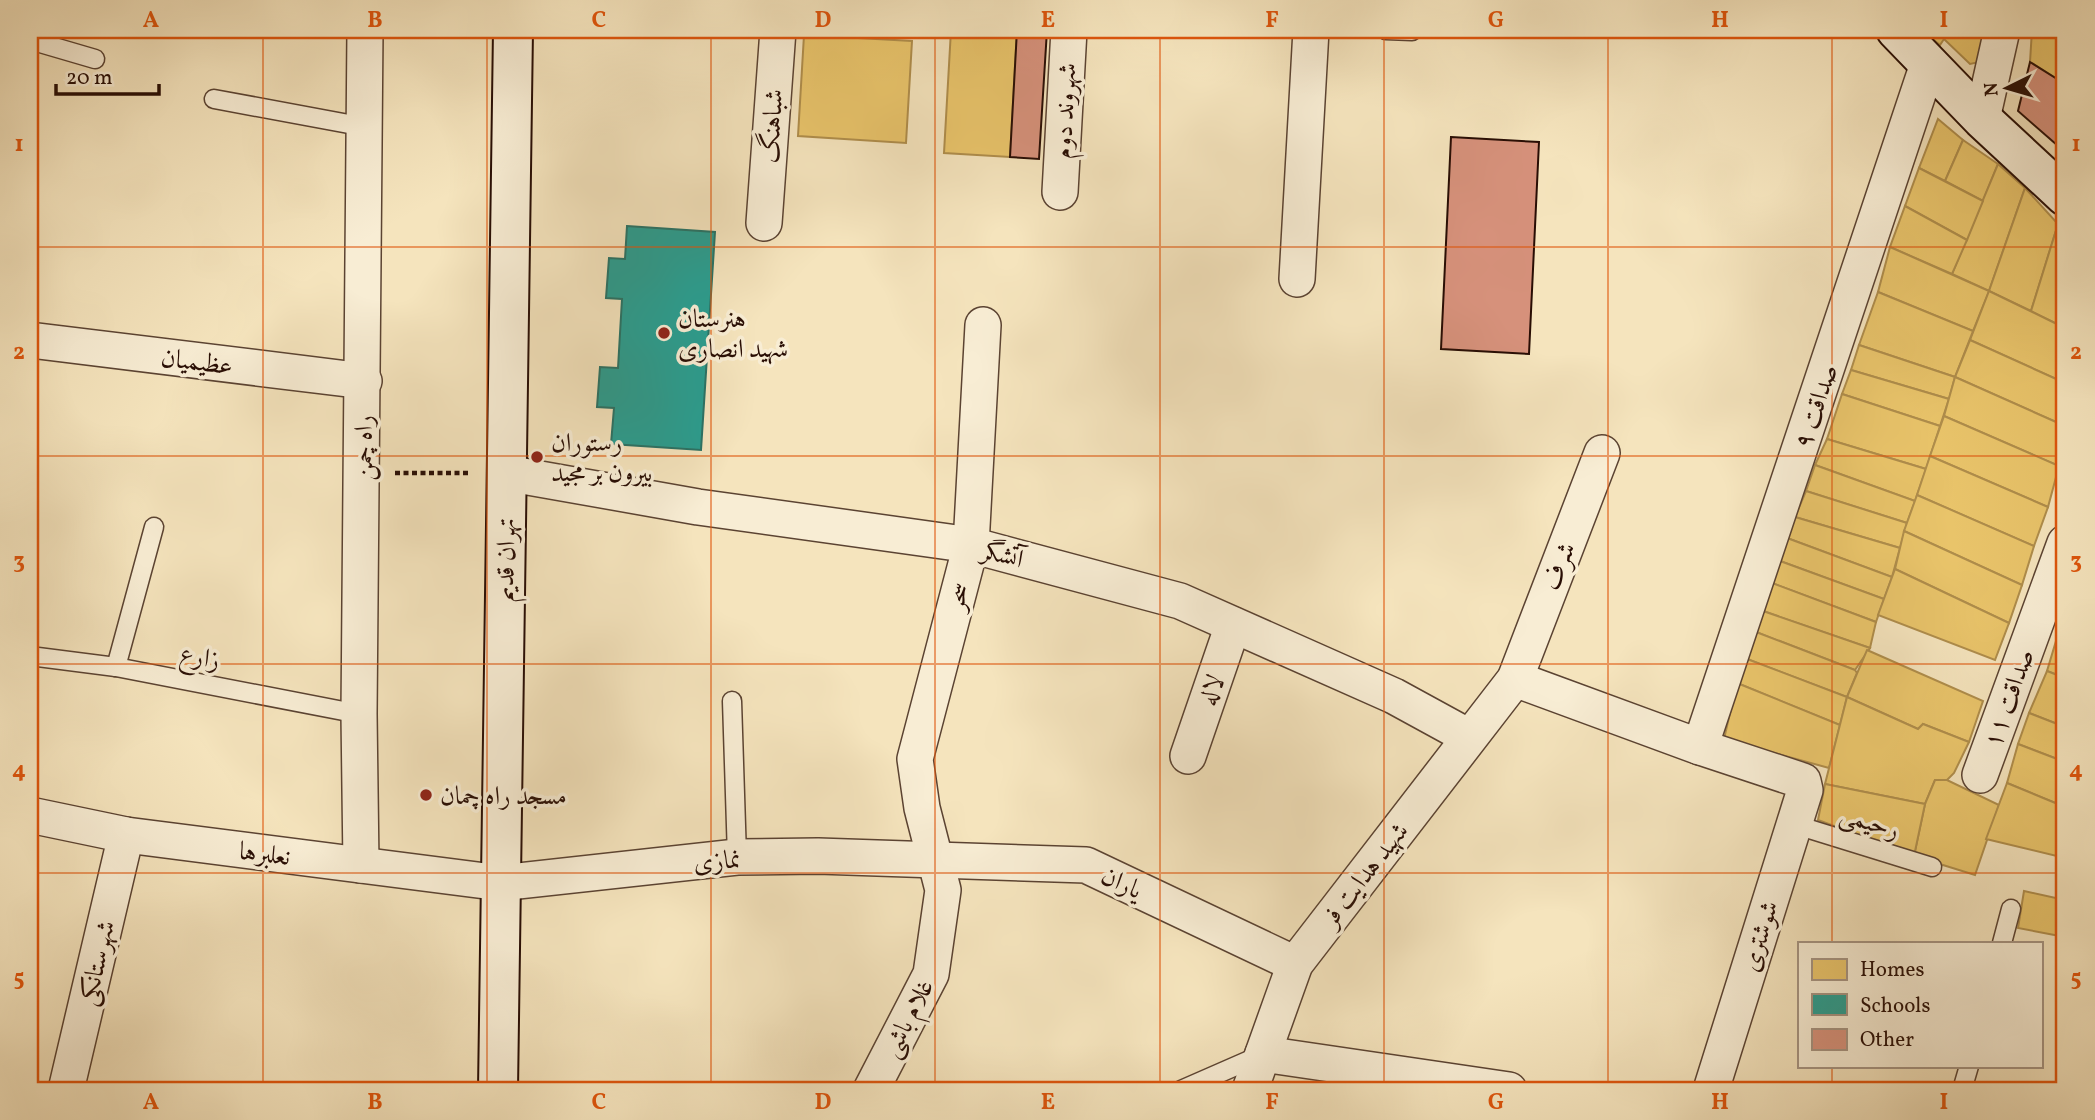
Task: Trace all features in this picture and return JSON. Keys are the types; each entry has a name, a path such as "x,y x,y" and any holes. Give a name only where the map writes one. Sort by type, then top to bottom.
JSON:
{"main road":[{"name":"تهران قدیم","path":"498,1090 513,30"},
{"path":"1896,30 1982,119 2065,196"}],"street":[{"name":"راه چمن","path":"361,866 359,714 365,30"},
{"name":"شباهنگ","path":"764,223 778,30"},
{"name":"شهروند دوم","path":"1060,192 1069,30"},
{"path":"1297,279 1311,30"},
{"path":"1982,119 2002,30"},
{"name":"صداقت ۹","path":"1700,747 1928,64"},
{"name":"سحر","path":"934,862 915,759 971,545 983,325"},
{"name":"عظیمیان","path":"30,340 364,381"},
{"name":"شرف","path":"1515,679 1602,453"},
{"name":"آتشگر","path":"506,473 698,507 971,545 1180,601 1394,696 1469,737"},
{"name":"صداقت ۱۱","path":"1980,775 2065,543"},
{"name":"لاله","path":"1188,755 1233,625"},
{"path":"1515,679 1700,747"},
{"name":"شهید هدایت فر","path":"1250,1090 1294,964 1515,679"},
{"name":"شوشتری","path":"1700,747 1803,781 1805,790 1711,1090"},
{"name":"نعلبرها","path":"30,815 126,835 501,883"},
{"name":"شهرستانکی","path":"66,1090 126,835"},
{"name":"نمازی","path":"501,883 737,857 818,856 934,862"},
{"name":"یاران","path":"934,862 1086,865 1294,964"},
{"name":"غلام باشی","path":"870,1090 931,974 943,890 934,862"},
{"path":"1263,1054 1509,1090"}],"lane":[{"path":"1386,30 1412,31"},
{"path":"30,40 95,59"},
{"path":"215,99 365,127"},
{"path":"116,667 154,527"},
{"name":"زارع","path":"30,656 116,667 359,714"},
{"path":"732,701 737,857"},
{"name":"رحیمی","path":"1793,824 1932,867"},
{"path":"2001,942 2011,909"},
{"path":"1181,1090 1263,1054"},
{"path":"1962,1090 1968,1068"}],"path":[{"path":"363,473 506,473"}],"building: Homes":[{"path":"951,30 1017,30 1010,157 944,153"},
{"path":"1921,30 1989,30 1984,61 1970,64 1944,39 1940,45"},
{"path":"2032,30 2055,30 2065,36 2065,84 2030,62"},
{"path":"804,35 912,41 906,143 798,136"},
{"path":"1938,119 1963,140 1945,181 1919,168"},
{"path":"1963,140 1998,164 1983,201 1945,181"},
{"path":"1998,164 2025,188 1989,291 1952,274"},
{"path":"1919,168 1983,201 1967,240 1905,206"},
{"path":"2025,188 2058,224 2031,311 1989,291"},
{"path":"1905,206 1967,240 1952,274 1890,247"},
{"path":"2058,224 2065,235 2065,328 2031,311"},
{"path":"1890,247 1989,291 1973,331 1878,292"},
{"path":"1989,291 2065,328 2065,383 1970,340"},
{"path":"1878,292 1973,331 1955,377 1859,345"},
{"path":"1970,340 2065,383 2065,426 1955,377"},
{"path":"1859,345 1955,377 1949,399 1851,370"},
{"path":"1851,370 1949,399 1940,426 1842,394"},
{"path":"1955,377 2065,426 2065,449 2059,466 1944,416"},
{"path":"1842,394 1940,426 1926,469 1827,439"},
{"path":"1944,416 2059,466 2048,507 1930,456"},
{"path":"1827,439 1926,469 1915,501 1815,465"},
{"path":"1930,456 2048,507 2034,546 1917,495"},
{"path":"1815,465 1915,501 1907,523 1806,491"},
{"path":"1806,491 1907,523 1900,548 1795,517"},
{"path":"1917,495 2034,546 2022,585 1904,531"},
{"path":"1795,517 1900,548 1892,577 1787,538"},
{"path":"1904,531 2022,585 2009,623 1895,569"},
{"path":"1787,538 1892,577 1884,599 1780,561"},
{"path":"1780,561 1884,599 1876,622 1772,583"},
{"path":"1895,569 2009,623 1995,660 1878,615"},
{"path":"1772,583 1876,622 1870,648 1763,611"},
{"path":"1763,611 1870,648 1855,670 1756,632"},
{"path":"2059,631 2065,633 2065,678 2047,671"},
{"path":"1756,632 1855,670 1857,673 1847,697 1747,659"},
{"path":"1867,650 1983,701 1969,742 1923,724 1918,729 1847,697"},
{"path":"1747,659 1847,697 1840,725 1737,683"},
{"path":"2047,671 2065,678 2065,727 2029,713"},
{"path":"1737,683 1840,725 1829,768 1724,739"},
{"path":"1847,697 1918,729 1923,724 1969,742 1954,773 1947,780 1935,780 1925,804 1825,784"},
{"path":"2029,713 2065,727 2065,762 2018,744"},
{"path":"2018,744 2065,762 2065,807 2007,783"},
{"path":"1935,780 1947,780 1999,805 1975,875 1914,856 1925,804"},
{"path":"2007,783 2065,807 2065,858 1986,839"},
{"path":"1825,784 1925,804 1914,856 1818,820"},
{"path":"2024,891 2065,900 2065,937 2018,928"}],"building: Schools":[{"name":"هنرستان شهید انصاری","path":"627,226 715,232 701,450 611,444 614,408 597,407 600,367 618,368 622,299 606,298 609,258 625,259"}],"building: Other":[{"path":"1017,30 1047,30 1039,159 1010,157"},
{"path":"2030,62 2065,84 2065,152 2018,111"},
{"path":"1451,137 1539,142 1529,354 1441,349"}],"place":[{"name":"هنرستان شهید انصاری","path":"664,333"},
{"name":"رستوران بیرون بر مجید","path":"537,457"},
{"name":"مسجد راه چمان","path":"426,795"}]}
